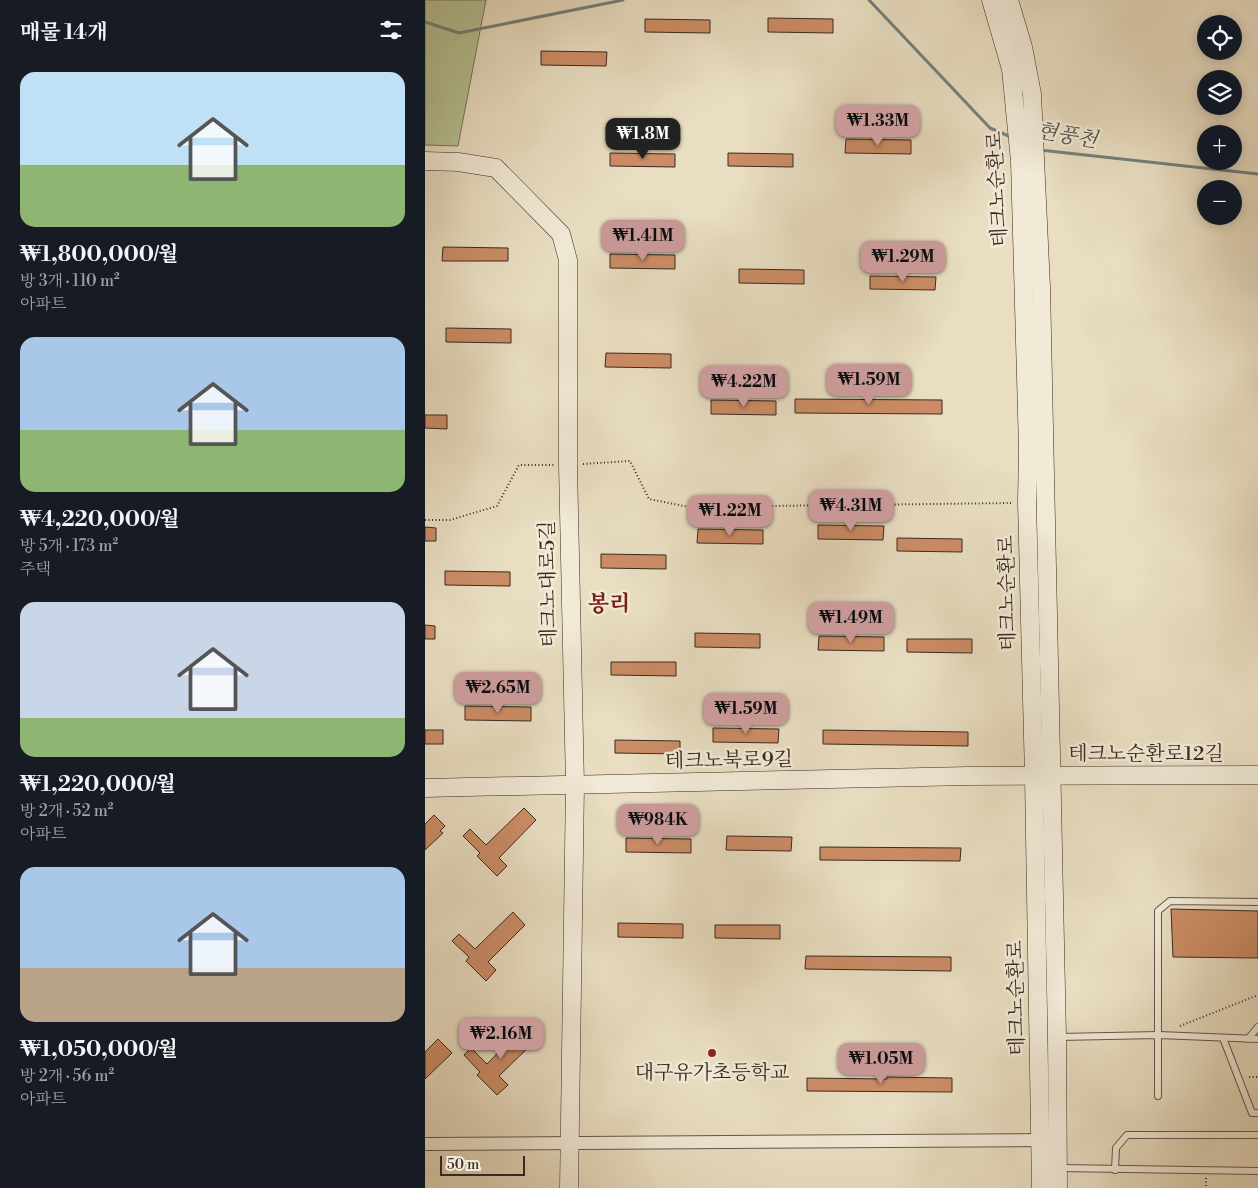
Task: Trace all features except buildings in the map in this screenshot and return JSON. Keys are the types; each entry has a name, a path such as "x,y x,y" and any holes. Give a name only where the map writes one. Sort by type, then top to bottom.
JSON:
{"street":[{"name":"테크노순환로","path":"991,0 1011,69 1027,156 1041,288 1057,1038 1058,1188"},
{"name":"테크노순환로","path":"1009,0 1023,47 1032,94 1027,156 1027,502 1041,1188"},
{"name":"테크노대로5길","path":"425,161 459,162 496,168 561,234 567,260 568,465 575,785 569,1188"},
{"name":"테크노순환로12길","path":"1034,776 1258,775"},
{"name":"테크노북로9길","path":"425,788 1034,776"},
{"path":"425,1144 1041,1140"}],"lane":[{"path":"1158,1096 1159,911 1170,901 1258,902"},
{"path":"1249,1039 1258,1027"},
{"path":"1057,1038 1159,1035 1258,1039"},
{"path":"1223,1038 1252,1113 1258,1113"},
{"path":"1115,1170 1115,1148 1127,1135 1258,1135"},
{"path":"1058,1168 1258,1171"}],"path":[{"path":"425,520 450,520 497,506 519,465 568,465 630,461 649,498 689,507 1027,502"},
{"path":"1159,1035 1258,995"}],"green space":[{"path":"425,0 486,0 458,146 425,145"}],"waterway":[{"name":"현풍천","path":"425,22 459,33 623,0"},
{"name":"현풍천","path":"869,0 990,128 1011,137"},
{"name":"현풍천","path":"1040,150 1258,174"}],"place":[{"name":"대구유가초등학교","path":"712,1053"}],"district":[{"name":"봉리","path":"609,604"}]}
